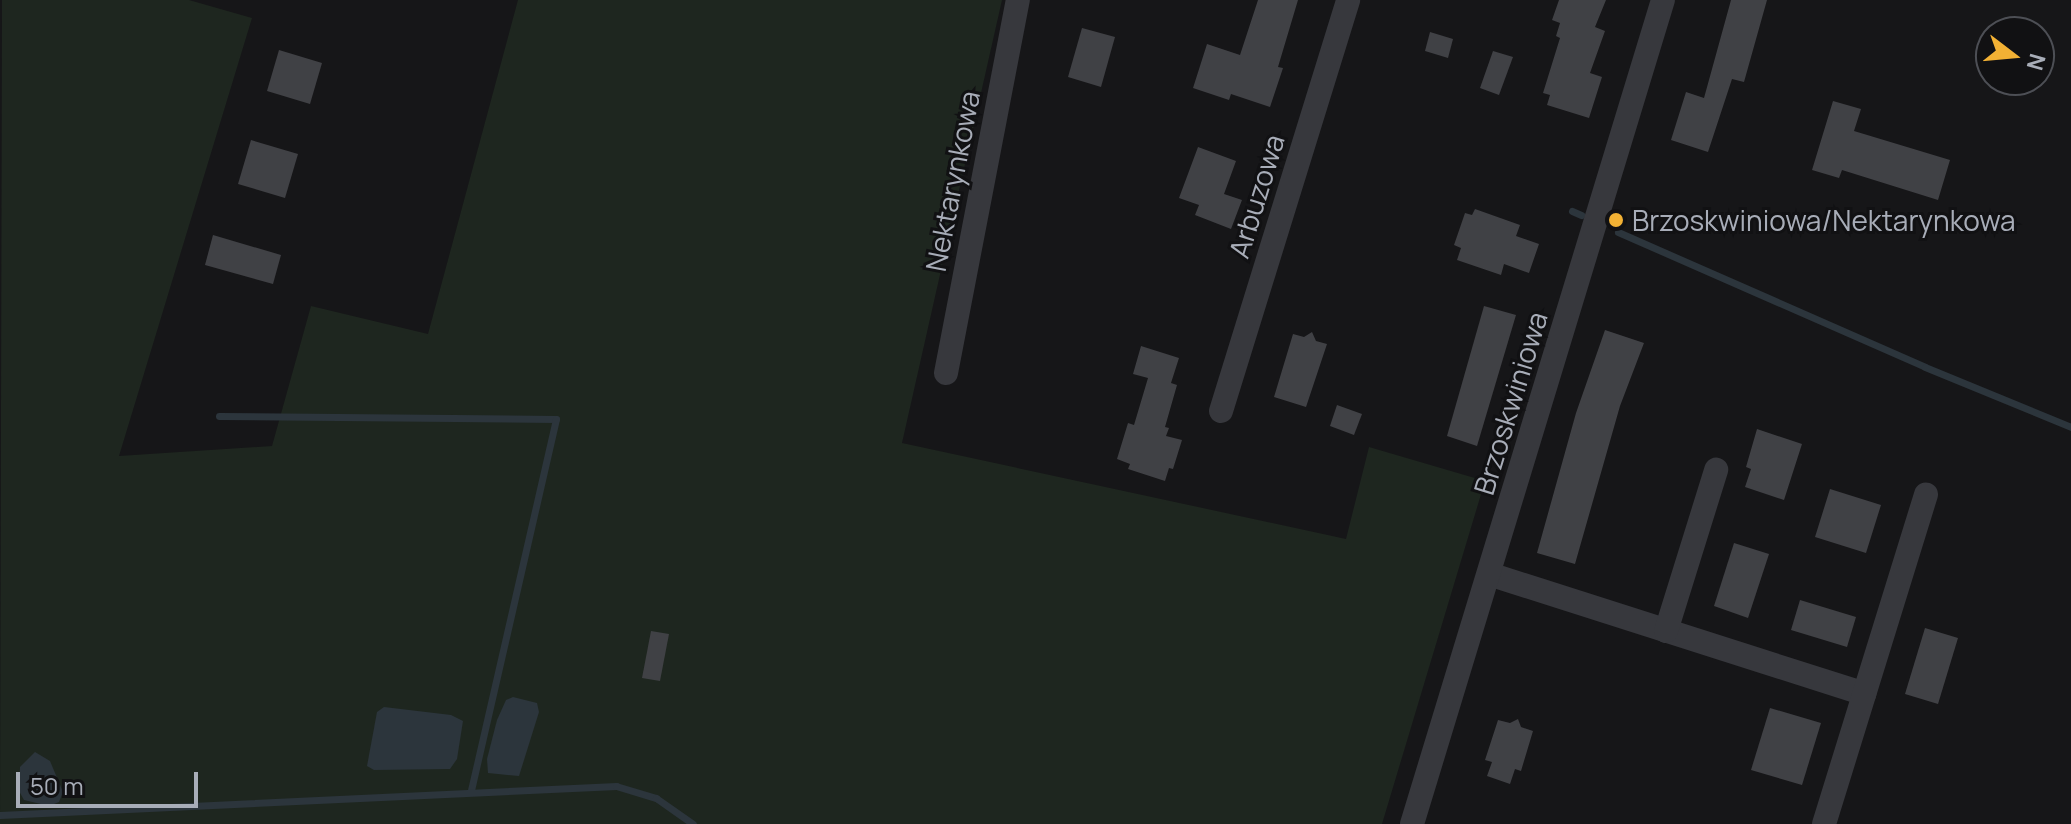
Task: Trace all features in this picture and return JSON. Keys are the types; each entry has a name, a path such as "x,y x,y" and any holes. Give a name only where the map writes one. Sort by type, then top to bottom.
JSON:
{"street":[{"name":"Nektarynkowa","path":"946,373 1018,0"},
{"name":"Arbuzowa","path":"1221,411 1348,0"},
{"name":"Brzoskwiniowa","path":"1412,824 1663,0"},
{"path":"1666,631 1716,470"},
{"path":"1824,824 1926,494"},
{"path":"1489,574 1864,694"}],"shaded area":[{"path":"2,0 189,0 252,18 119,456 272,446 311,306 428,334 518,0 1002,0 902,443 1346,539 1369,447 1485,481 1382,824 0,824"},
{"path":"513,697 537,703 539,712 519,776 488,773 487,759 497,720 506,700"},
{"path":"384,707 451,715 463,721 457,759 450,769 374,770 367,766 377,712"},
{"path":"35,752 50,761 63,792 59,802 49,806 24,800 19,791 20,767"}],"building":[{"path":"1258,0 1298,0 1278,67 1283,68 1270,107 1231,94 1229,100 1193,88 1207,44 1240,55"},
{"path":"1559,0 1606,0 1595,27 1605,31 1590,73 1602,77 1589,118 1547,105 1550,95 1543,93 1560,38 1556,36 1560,23 1552,20"},
{"path":"1731,0 1767,0 1744,82 1732,79 1708,152 1671,140 1686,92 1704,98"},
{"path":"1082,28 1115,37 1101,87 1068,77"},
{"path":"1430,32 1453,39 1448,58 1425,51"},
{"path":"279,50 322,63 310,104 267,91"},
{"path":"1493,51 1513,57 1499,95 1480,88"},
{"path":"1833,101 1861,109 1854,131 1950,160 1938,200 1842,170 1839,178 1812,170"},
{"path":"251,140 298,154 285,198 238,184"},
{"path":"1198,147 1236,161 1224,194 1242,200 1231,229 1195,215 1199,205 1179,198"},
{"path":"1475,209 1520,225 1516,236 1539,244 1529,273 1504,264 1501,275 1457,260 1461,248 1454,245 1465,213 1472,215"},
{"path":"213,235 281,255 273,284 205,265"},
{"path":"1484,306 1516,315 1477,446 1447,436"},
{"path":"1605,330 1644,343 1620,406 1575,564 1537,553 1576,413"},
{"path":"1312,332 1316,341 1327,344 1306,407 1274,397 1293,334 1304,337"},
{"path":"1141,346 1179,358 1171,383 1177,385 1165,427 1169,428 1166,436 1182,440 1173,469 1169,468 1165,481 1128,469 1130,464 1117,459 1128,423 1134,425 1148,378 1133,374"},
{"path":"1337,405 1362,414 1354,435 1330,426"},
{"path":"1757,429 1802,444 1784,500 1745,487 1751,469 1746,467"},
{"path":"1830,489 1881,505 1866,553 1815,537"},
{"path":"1734,543 1769,554 1748,618 1714,606"},
{"path":"1800,600 1856,617 1847,647 1791,630"},
{"path":"1925,628 1958,638 1938,704 1905,694"},
{"path":"651,631 669,634 660,681 642,678"},
{"path":"1770,708 1821,723 1802,785 1751,770"},
{"path":"1518,719 1521,727 1533,731 1521,771 1515,769 1510,784 1487,776 1492,762 1485,760 1498,720 1510,723"}],"waterway":[{"path":"1572,211 1581,215"},
{"path":"1618,232 1925,367 2071,427"},
{"path":"219,416 556,419 471,791"},
{"path":"0,815 616,786 656,798 693,824"}],"place":[{"name":"Brzoskwiniowa/Nektarynkowa","path":"1616,220"}]}
